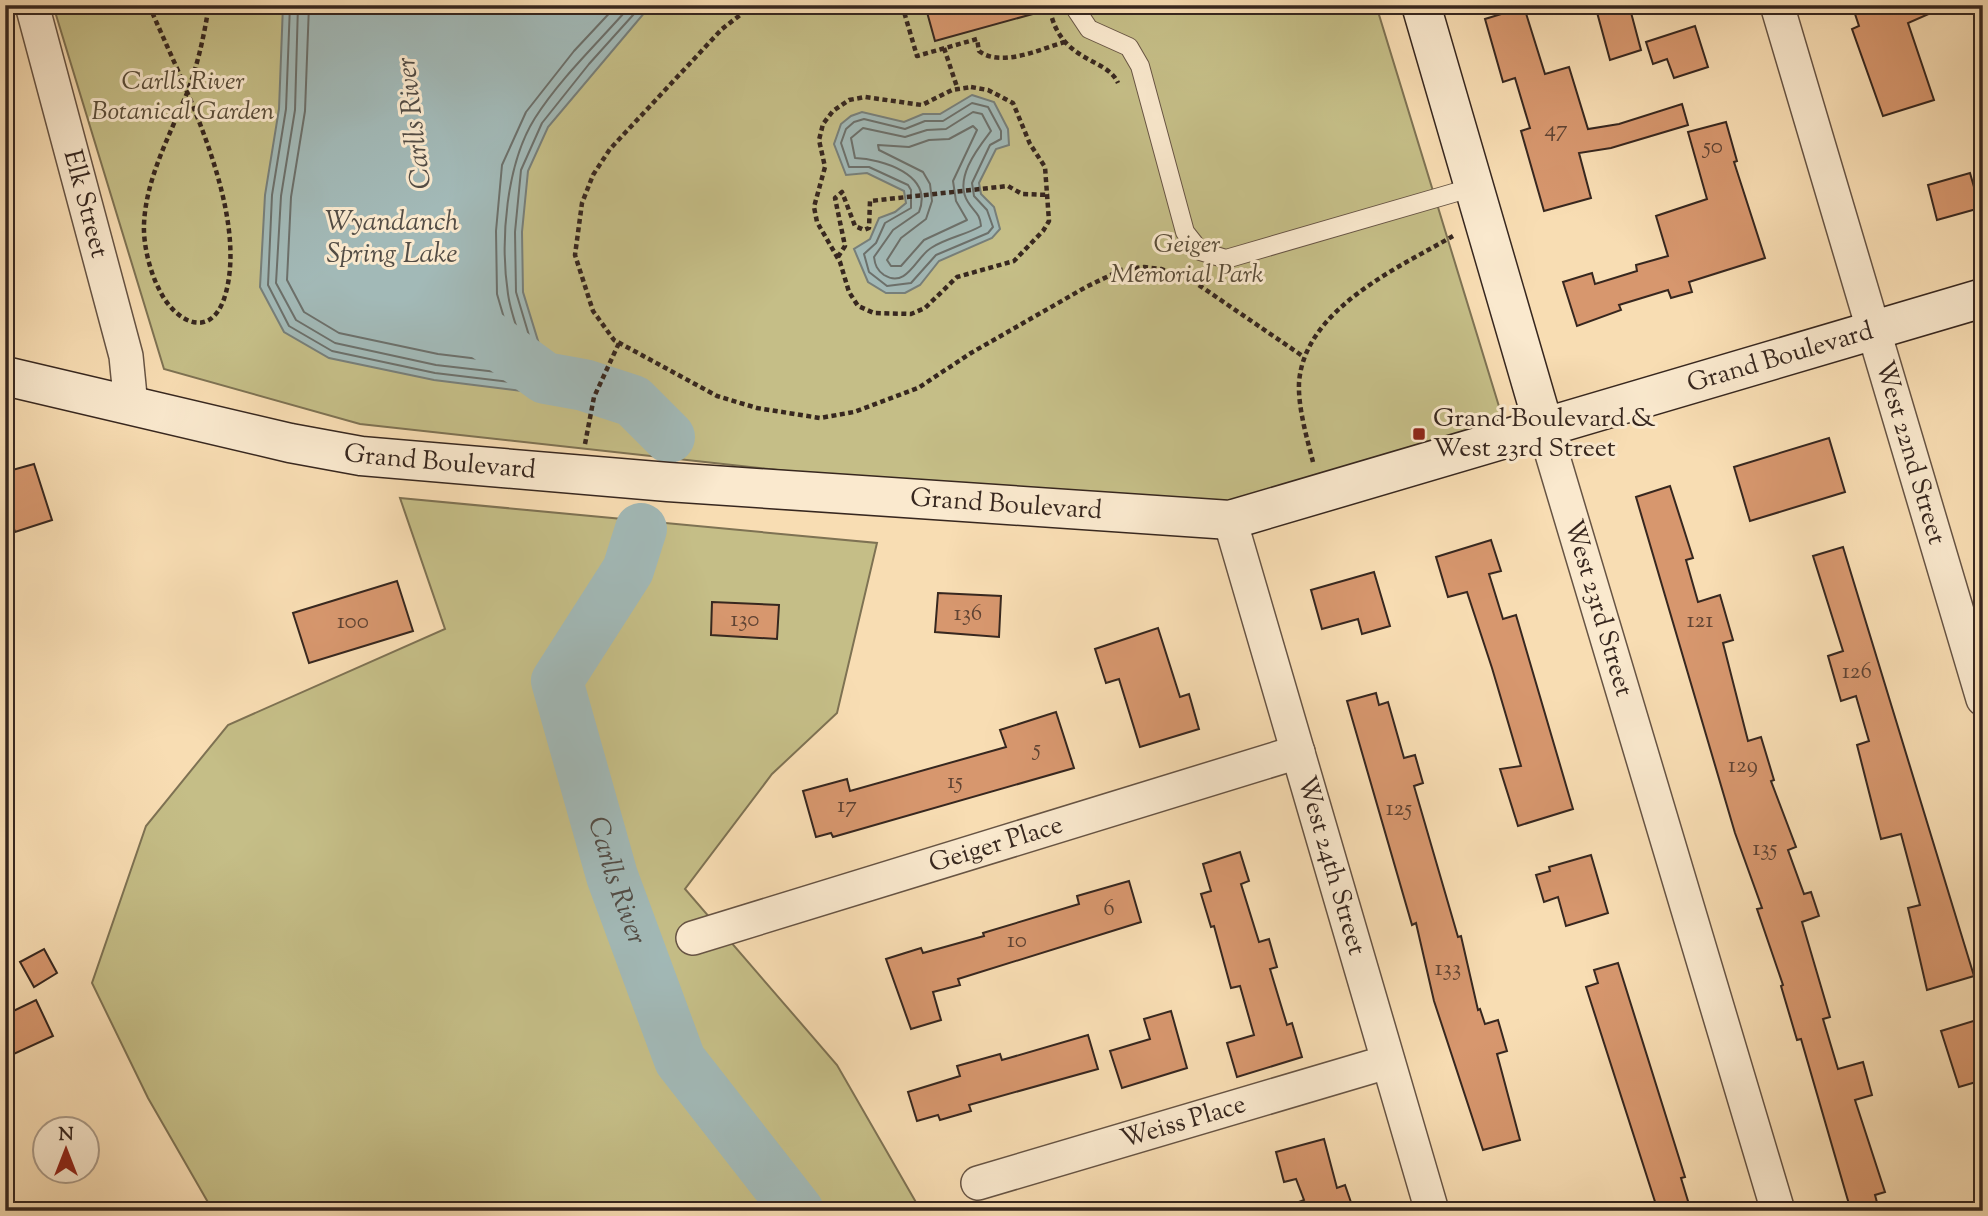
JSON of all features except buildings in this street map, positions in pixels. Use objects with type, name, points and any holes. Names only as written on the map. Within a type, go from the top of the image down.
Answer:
[{"type":"street","name":"Elk Street","points":[[32,5],[126,356],[131,406]]},
{"type":"street","name":"West 23rd Street","points":[[1421,5],[1778,1211]]},
{"type":"street","name":"West 22nd Street","points":[[1777,5],[1983,699]]},
{"type":"street","name":"Grand Boulevard","points":[[5,376],[361,456],[578,475],[1230,520],[1983,298]]},
{"type":"street","name":"West 24th Street","points":[[1230,520],[1432,1211]]},
{"type":"street","name":"Geiger Place","points":[[693,938],[1298,752]]},
{"type":"street","name":"Weiss Place","points":[[978,1184],[1387,1062]]},
{"type":"lane","points":[[1073,5],[1089,29],[1129,47],[1140,66],[1185,232],[1200,251],[1226,259],[1479,203]]},
{"type":"path","points":[[149,5],[187,93],[208,145],[230,244],[230,276],[223,301],[214,316],[205,323],[185,320],[164,299],[153,272],[144,237],[149,194],[187,93],[200,57],[209,5]]},
{"type":"path","points":[[753,5],[722,29],[610,149],[593,175],[582,203],[575,255],[593,312],[620,343],[717,396],[757,408],[820,418],[853,412],[918,388],[971,353],[1121,270],[1161,269],[1190,279],[1304,357]]},
{"type":"path","points":[[902,5],[917,56],[977,39],[979,51],[987,57],[999,59],[1065,42]]},
{"type":"path","points":[[1048,5],[1055,27],[1065,42],[1076,54],[1117,79],[1121,92]]},
{"type":"path","points":[[944,48],[958,90]]},
{"type":"path","points":[[958,90],[988,90],[1013,103],[1030,144],[1045,167],[1049,195],[1049,221],[1043,232],[1014,261],[967,273],[946,287],[925,307],[911,314],[874,313],[858,306],[849,292],[837,258],[817,222],[814,207],[825,167],[819,140],[823,124],[833,111],[849,100],[865,97],[922,105],[958,90]]},
{"type":"path","points":[[837,258],[845,246],[835,198],[842,192],[855,226],[864,230],[869,228],[870,201],[1008,186],[1022,194],[1049,195]]},
{"type":"path","points":[[1321,494],[1306,432],[1299,384],[1304,357],[1336,310],[1479,203]]},
{"type":"path","points":[[1185,271],[1190,279]]},
{"type":"path","points":[[578,475],[594,397],[607,365],[620,343]]},
{"type":"green space","name":"Geiger Memorial Park","points":[[53,5],[1376,5],[1509,439],[1230,520],[360,424],[164,369]]},
{"type":"green space","points":[[400,498],[877,543],[837,713],[772,774],[685,889],[837,1065],[921,1211],[213,1211],[148,1098],[92,983],[146,826],[228,725],[445,629]]},
{"type":"water","name":"Wyandanch Spring Lake","points":[[283,5],[651,5],[548,127],[528,171],[522,232],[523,292],[543,357],[545,378],[530,392],[434,380],[329,358],[284,332],[260,287],[265,195],[279,109]]},
{"type":"water","points":[[972,95],[994,102],[1008,129],[1009,145],[996,149],[979,183],[981,194],[994,207],[1000,229],[992,238],[939,261],[920,285],[905,293],[886,293],[868,282],[854,249],[870,239],[879,218],[895,212],[906,203],[904,191],[867,173],[846,175],[834,144],[841,124],[862,112],[904,122],[923,114],[940,114]]},
{"type":"waterway","name":"Carlls River","points":[[486,335],[545,378],[584,385],[633,401],[669,437]]},
{"type":"waterway","name":"Carlls River","points":[[641,529],[628,570],[557,681],[612,876],[680,1060],[798,1211]]},
{"type":"place","name":"Grand Boulevard & West 23rd Street","points":[[1419,434]]},
{"type":"park label","name":"Carlls River Botanical Garden","points":[[183,97]]}]
